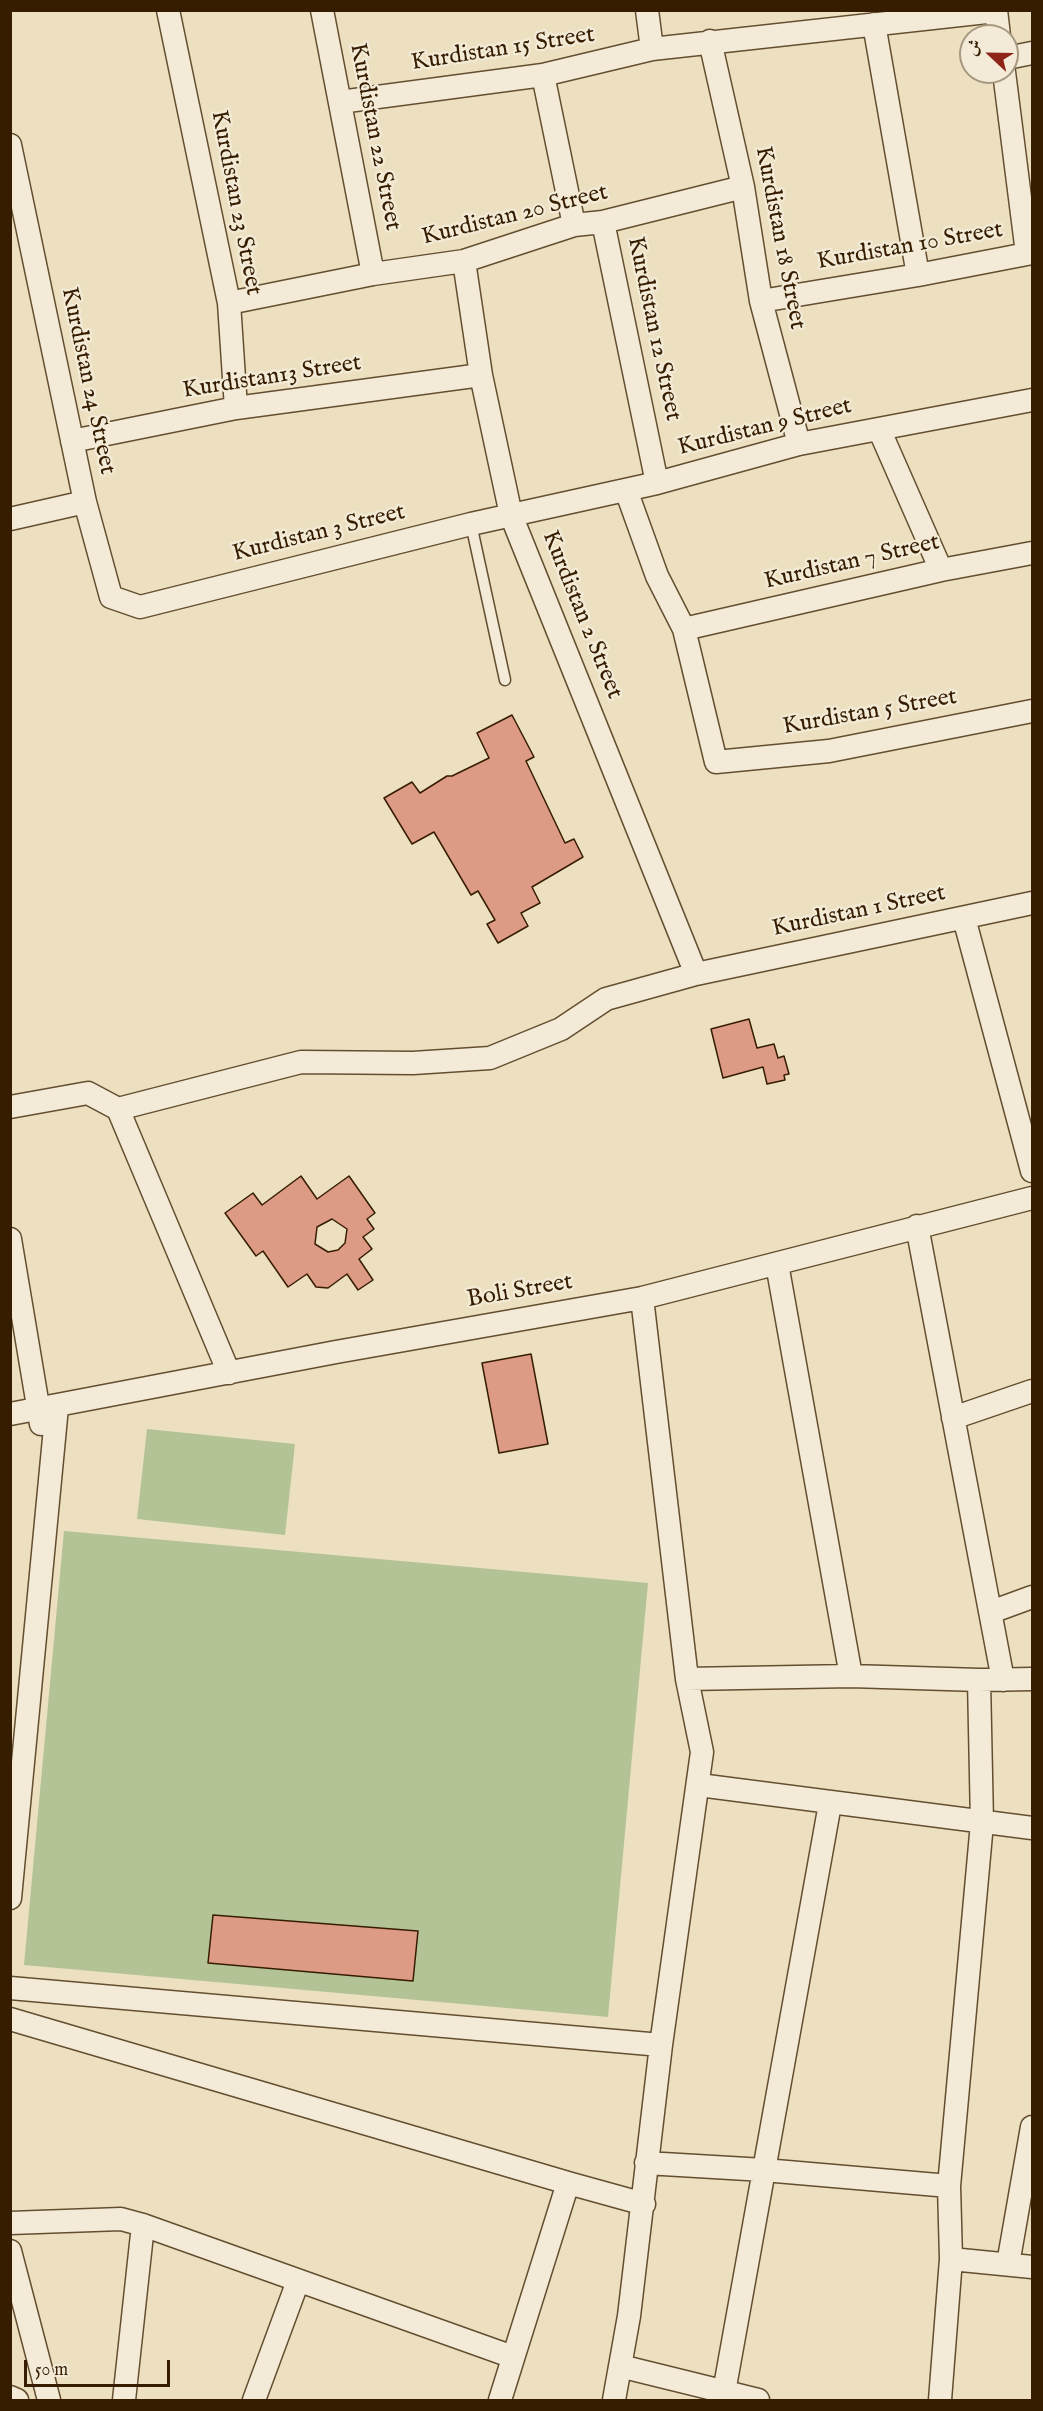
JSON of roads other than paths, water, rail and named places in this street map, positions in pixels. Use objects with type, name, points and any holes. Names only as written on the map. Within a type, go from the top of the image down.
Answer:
[{"type":"street","name":"Kurdistan 23 Street","points":[[168,10],[228,303],[236,408]]},
{"type":"street","name":"Kurdistan 22 Street","points":[[322,10],[373,274]]},
{"type":"street","points":[[647,10],[652,49]]},
{"type":"street","name":"Kurdistan 15 Street","points":[[340,102],[543,75],[652,49],[996,11]]},
{"type":"street","points":[[874,24],[918,275]]},
{"type":"street","name":"Kurdistan 18 Street","points":[[710,41],[743,187],[761,301],[799,444]]},
{"type":"street","points":[[543,75],[574,225]]},
{"type":"street","points":[[1006,84],[1030,253]]},
{"type":"street","name":"Kurdistan 24 Street","points":[[10,145],[16,203],[85,502],[111,597],[140,607]]},
{"type":"street","name":"Kurdistan 20 Street","points":[[228,303],[373,274],[464,261],[574,225],[603,222],[743,187]]},
{"type":"street","name":"Kurdistan 12 Street","points":[[603,222],[657,483]]},
{"type":"street","name":"Kurdistan 10 Street","points":[[761,301],[918,275],[1030,253]]},
{"type":"street","name":"Kurdistan 2 Street","points":[[464,261],[481,375],[511,515],[696,974]]},
{"type":"street","name":"Kurdistan13 Street","points":[[72,441],[236,408],[481,375]]},
{"type":"street","name":"Kurdistan 9 Street","points":[[511,515],[657,483],[799,444],[1032,400]]},
{"type":"street","points":[[879,429],[941,570]]},
{"type":"street","points":[[626,490],[657,576],[684,629]]},
{"type":"street","points":[[10,519],[85,502]]},
{"type":"street","name":"Kurdistan 3 Street","points":[[140,607],[511,515]]},
{"type":"street","name":"Kurdistan 7 Street","points":[[684,629],[941,570],[1032,553]]},
{"type":"street","name":"Kurdistan 5 Street","points":[[684,629],[716,762],[829,751],[1032,711]]},
{"type":"street","name":"Kurdistan 1 Street","points":[[118,1109],[301,1062],[413,1063],[490,1058],[561,1029],[606,999],[696,974],[1032,903]]},
{"type":"street","points":[[964,918],[1032,1171]]},
{"type":"street","points":[[10,1107],[88,1093],[118,1109],[230,1373]]},
{"type":"street","name":"Boli Street","points":[[10,1414],[642,1298],[1032,1198]]},
{"type":"street","points":[[917,1226],[1003,1680]]},
{"type":"street","points":[[10,1239],[48,1408],[50,1485],[10,1898]]},
{"type":"street","points":[[777,1264],[851,1676]]},
{"type":"street","points":[[614,2400],[630,2316],[661,2045],[702,1752],[687,1679],[642,1298]]},
{"type":"street","points":[[953,1418],[1032,1391]]},
{"type":"street","points":[[991,1612],[1032,1597]]},
{"type":"street","points":[[687,1679],[851,1676],[979,1680],[1032,1679]]},
{"type":"street","points":[[940,2400],[951,2259],[949,2186],[982,1823],[979,1680]]},
{"type":"street","points":[[699,1785],[830,1804],[1032,1828]]},
{"type":"street","points":[[724,2392],[830,1804]]},
{"type":"street","points":[[10,1988],[661,2045]]},
{"type":"street","points":[[10,2019],[644,2204]]},
{"type":"street","points":[[1008,2264],[1032,2127]]},
{"type":"street","points":[[646,2163],[764,2170],[949,2186]]},
{"type":"street","points":[[500,2400],[568,2183]]},
{"type":"street","points":[[10,2223],[121,2219],[513,2357]]},
{"type":"street","points":[[124,2400],[143,2225]]},
{"type":"street","points":[[10,2252],[49,2400]]},
{"type":"street","points":[[951,2259],[1032,2267]]},
{"type":"street","points":[[254,2400],[298,2281]]},
{"type":"street","points":[[620,2366],[759,2400]]},
{"type":"street","points":[[10,2397],[17,2400]]},
{"type":"lane","points":[[471,524],[505,680]]}]
